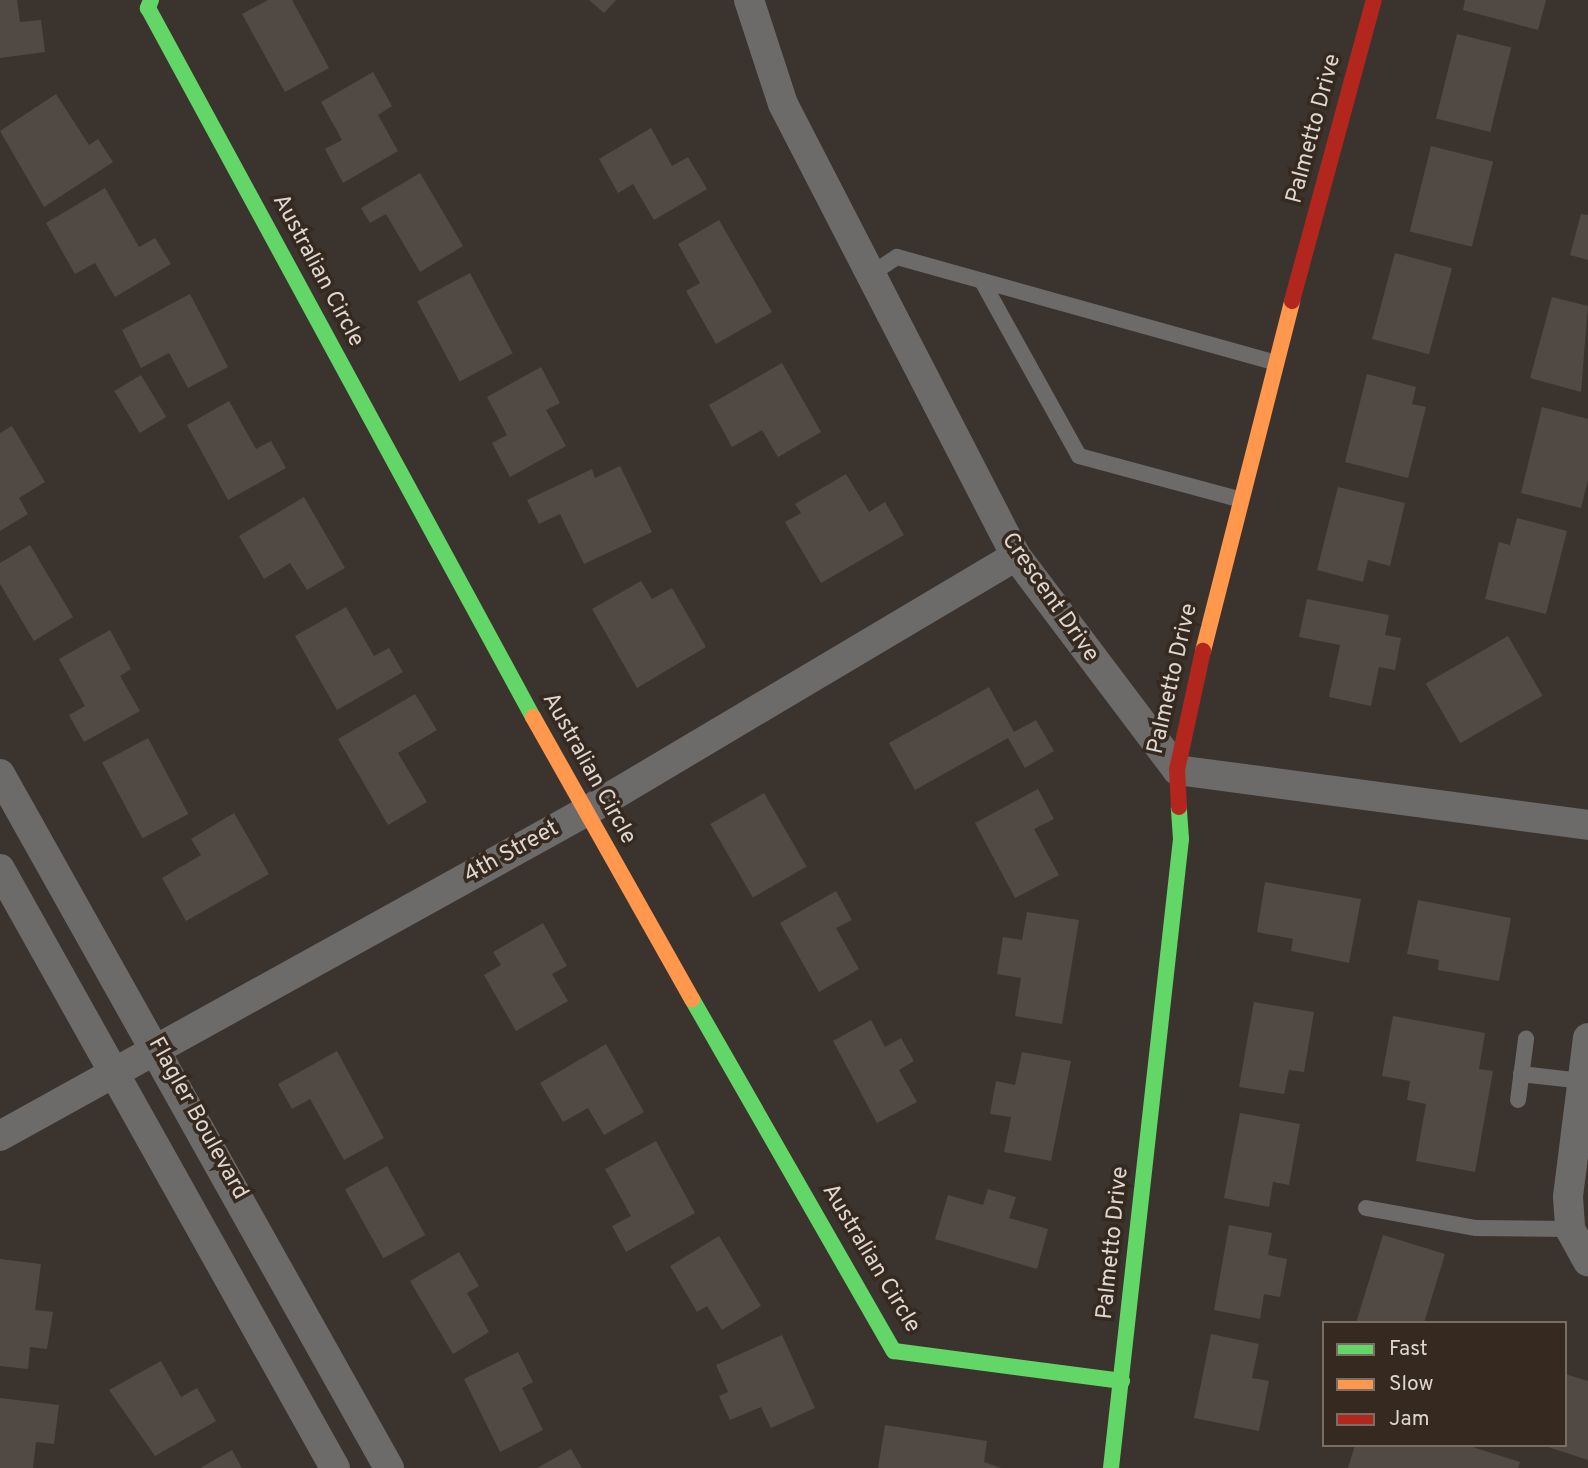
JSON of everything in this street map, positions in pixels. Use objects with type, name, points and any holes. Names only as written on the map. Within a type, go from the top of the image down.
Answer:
[{"type":"street","name":"Australian Circle","points":[[151,0],[148,8],[585,812],[894,1351],[1122,1381]]},
{"type":"street","name":"Crescent Drive","points":[[749,0],[783,104],[867,277],[1016,556],[1177,770]]},
{"type":"street","name":"Palmetto Drive","points":[[1111,1468],[1181,839],[1177,770],[1238,499],[1374,0]]},
{"type":"street","name":"4th Street","points":[[0,1136],[117,1068],[158,1048],[585,812],[1016,556]]},
{"type":"street","points":[[1177,770],[1588,825]]},
{"type":"street","name":"Flagler Boulevard","points":[[0,774],[158,1048],[389,1468]]},
{"type":"street","name":"Flagler Boulevard","points":[[0,869],[117,1068],[335,1468]]},
{"type":"street","points":[[1586,1058],[1570,1229],[1588,1261]]},
{"type":"lane","points":[[867,277],[897,257],[1274,362]]},
{"type":"lane","points":[[982,281],[1079,456],[1238,499]]},
{"type":"lane","points":[[1518,1100],[1526,1039]]},
{"type":"lane","points":[[1521,1074],[1586,1058]]},
{"type":"lane","points":[[1366,1208],[1476,1228],[1570,1229]]},
{"type":"building","points":[[0,0],[17,0],[20,22],[41,20],[45,52],[0,58]]},
{"type":"building","points":[[268,0],[292,0],[329,68],[285,92],[242,14]]},
{"type":"building","points":[[589,0],[616,0],[604,13]]},
{"type":"building","points":[[1465,0],[1546,0],[1538,30],[1463,10]]},
{"type":"building","points":[[1457,34],[1511,48],[1490,132],[1436,118]]},
{"type":"building","points":[[373,72],[392,106],[378,115],[398,151],[343,183],[325,149],[342,140],[321,102]]},
{"type":"building","points":[[56,94],[89,145],[98,139],[113,162],[44,207],[0,131]]},
{"type":"building","points":[[651,128],[672,166],[688,157],[707,189],[654,220],[633,184],[618,193],[599,159]]},
{"type":"building","points":[[1431,146],[1493,161],[1472,247],[1410,231]]},
{"type":"building","points":[[420,173],[463,246],[420,272],[386,214],[370,223],[361,208]]},
{"type":"building","points":[[105,188],[139,247],[155,238],[171,264],[115,297],[95,263],[75,274],[46,223]]},
{"type":"building","points":[[1581,214],[1588,215],[1588,260],[1570,255]]},
{"type":"building","points":[[719,220],[772,312],[716,344],[686,291],[700,283],[678,244]]},
{"type":"building","points":[[1395,253],[1452,268],[1429,354],[1372,339]]},
{"type":"building","points":[[470,273],[513,353],[460,382],[417,301]]},
{"type":"building","points":[[190,294],[228,367],[188,388],[169,353],[141,368],[122,330]]},
{"type":"building","points":[[1552,297],[1588,306],[1581,392],[1530,378]]},
{"type":"building","points":[[782,363],[821,432],[778,457],[762,430],[732,447],[709,405]]},
{"type":"building","points":[[541,367],[560,403],[546,410],[566,446],[510,477],[492,443],[507,435],[487,397]]},
{"type":"building","points":[[1367,374],[1416,387],[1412,404],[1426,407],[1408,478],[1345,462]]},
{"type":"building","points":[[141,375],[166,417],[140,433],[114,391]]},
{"type":"building","points":[[229,401],[256,449],[271,441],[286,468],[228,500],[187,425]]},
{"type":"building","points":[[1542,407],[1588,419],[1588,480],[1581,508],[1521,493]]},
{"type":"building","points":[[12,426],[45,482],[19,498],[28,514],[0,531],[0,433]]},
{"type":"building","points":[[620,466],[652,532],[584,564],[560,514],[539,524],[527,500],[592,469],[595,478]]},
{"type":"building","points":[[846,474],[869,512],[885,502],[904,535],[821,583],[785,522],[801,513],[795,504]]},
{"type":"building","points":[[1338,487],[1405,503],[1390,566],[1368,560],[1363,582],[1317,570]]},
{"type":"building","points":[[304,497],[345,568],[307,590],[290,563],[264,579],[239,536]]},
{"type":"building","points":[[1517,518],[1567,531],[1546,614],[1485,599],[1499,542],[1510,545]]},
{"type":"building","points":[[30,545],[73,617],[34,641],[0,584],[0,563]]},
{"type":"building","points":[[641,581],[652,599],[672,588],[706,647],[637,688],[592,609]]},
{"type":"building","points":[[1307,599],[1389,615],[1385,635],[1401,638],[1395,670],[1379,667],[1371,706],[1329,697],[1340,645],[1299,637]]},
{"type":"building","points":[[346,607],[374,656],[389,648],[403,672],[337,710],[295,636]]},
{"type":"building","points":[[110,630],[131,669],[120,676],[140,711],[84,742],[69,715],[85,706],[59,659]]},
{"type":"building","points":[[1508,636],[1542,696],[1460,743],[1426,684]]},
{"type":"building","points":[[989,687],[1014,732],[1036,720],[1054,751],[1025,768],[1008,738],[915,790],[889,743]]},
{"type":"building","points":[[415,694],[437,730],[398,753],[427,802],[388,825],[338,739]]},
{"type":"building","points":[[148,738],[188,814],[142,838],[102,762]]},
{"type":"building","points":[[1038,789],[1054,819],[1034,829],[1059,875],[1015,898],[975,823]]},
{"type":"building","points":[[764,793],[806,867],[753,898],[710,824]]},
{"type":"building","points":[[234,813],[269,874],[186,921],[162,878],[201,855],[191,839]]},
{"type":"building","points":[[1265,882],[1361,899],[1349,963],[1291,951],[1293,939],[1257,932]]},
{"type":"building","points":[[836,891],[852,920],[836,928],[859,969],[819,992],[780,923]]},
{"type":"building","points":[[1418,900],[1511,918],[1499,981],[1438,970],[1439,960],[1407,954]]},
{"type":"building","points":[[1027,912],[1079,920],[1062,1024],[1015,1016],[1021,978],[997,974],[1003,937],[1022,940]]},
{"type":"building","points":[[543,923],[567,966],[552,974],[568,1001],[516,1031],[484,975],[501,965],[493,952]]},
{"type":"building","points":[[1254,1002],[1314,1012],[1304,1072],[1289,1070],[1284,1094],[1239,1087]]},
{"type":"building","points":[[1393,1016],[1485,1033],[1479,1069],[1493,1071],[1475,1172],[1416,1161],[1426,1104],[1407,1100],[1410,1081],[1382,1076]]},
{"type":"building","points":[[871,1020],[885,1047],[901,1038],[914,1061],[899,1070],[917,1102],[877,1123],[833,1041]]},
{"type":"building","points":[[606,1044],[644,1112],[604,1135],[588,1108],[563,1122],[540,1083]]},
{"type":"building","points":[[337,1051],[384,1138],[344,1160],[310,1099],[292,1109],[278,1084]]},
{"type":"building","points":[[1022,1052],[1071,1061],[1051,1161],[1004,1152],[1011,1117],[990,1114],[996,1081],[1015,1085]]},
{"type":"building","points":[[1240,1113],[1300,1124],[1289,1185],[1273,1182],[1269,1207],[1224,1198]]},
{"type":"building","points":[[656,1141],[695,1213],[626,1252],[612,1226],[631,1216],[605,1169]]},
{"type":"building","points":[[387,1166],[425,1235],[383,1258],[345,1189]]},
{"type":"building","points":[[988,1189],[1016,1197],[1009,1218],[1048,1229],[1037,1269],[935,1239],[948,1195],[983,1205]]},
{"type":"building","points":[[1229,1225],[1272,1233],[1268,1255],[1287,1259],[1280,1297],[1264,1294],[1260,1319],[1214,1310]]},
{"type":"building","points":[[1383,1235],[1445,1254],[1425,1321],[1357,1321]]},
{"type":"building","points":[[719,1236],[761,1306],[722,1330],[707,1306],[697,1312],[670,1266]]},
{"type":"building","points":[[459,1252],[479,1286],[467,1293],[489,1332],[453,1354],[410,1281]]},
{"type":"building","points":[[0,1259],[41,1264],[35,1310],[53,1312],[47,1349],[30,1347],[28,1369],[0,1366]]},
{"type":"building","points":[[1211,1334],[1259,1344],[1252,1378],[1269,1381],[1259,1431],[1194,1418]]},
{"type":"building","points":[[782,1335],[815,1408],[771,1428],[761,1407],[730,1420],[719,1396],[728,1392],[716,1365]]},
{"type":"building","points":[[518,1352],[533,1382],[522,1388],[543,1430],[500,1452],[464,1379]]},
{"type":"building","points":[[161,1361],[181,1397],[197,1388],[216,1421],[155,1456],[109,1390]]},
{"type":"building","points":[[1567,1375],[1588,1381],[1588,1460],[1548,1447],[1567,1447]]},
{"type":"building","points":[[0,1398],[59,1405],[54,1444],[36,1442],[33,1468],[0,1468]]},
{"type":"building","points":[[885,1425],[987,1441],[984,1462],[1001,1468],[878,1468]]},
{"type":"building","points":[[1354,1447],[1472,1447],[1520,1462],[1518,1468],[1348,1468]]},
{"type":"building","points":[[571,1449],[582,1468],[537,1468]]},
{"type":"building","points":[[232,1450],[242,1468],[200,1468]]},
{"type":"traffic: fast","points":[[151,0],[148,8],[533,717]]},
{"type":"traffic: fast","points":[[1111,1468],[1181,839],[1179,807]]},
{"type":"traffic: fast","points":[[692,999],[894,1351],[1122,1381]]},
{"type":"traffic: slow","points":[[1203,651],[1292,301]]},
{"type":"traffic: slow","points":[[533,717],[692,999]]},
{"type":"traffic: jam","points":[[1292,301],[1374,0]]},
{"type":"traffic: jam","points":[[1179,807],[1177,770],[1203,651]]}]
